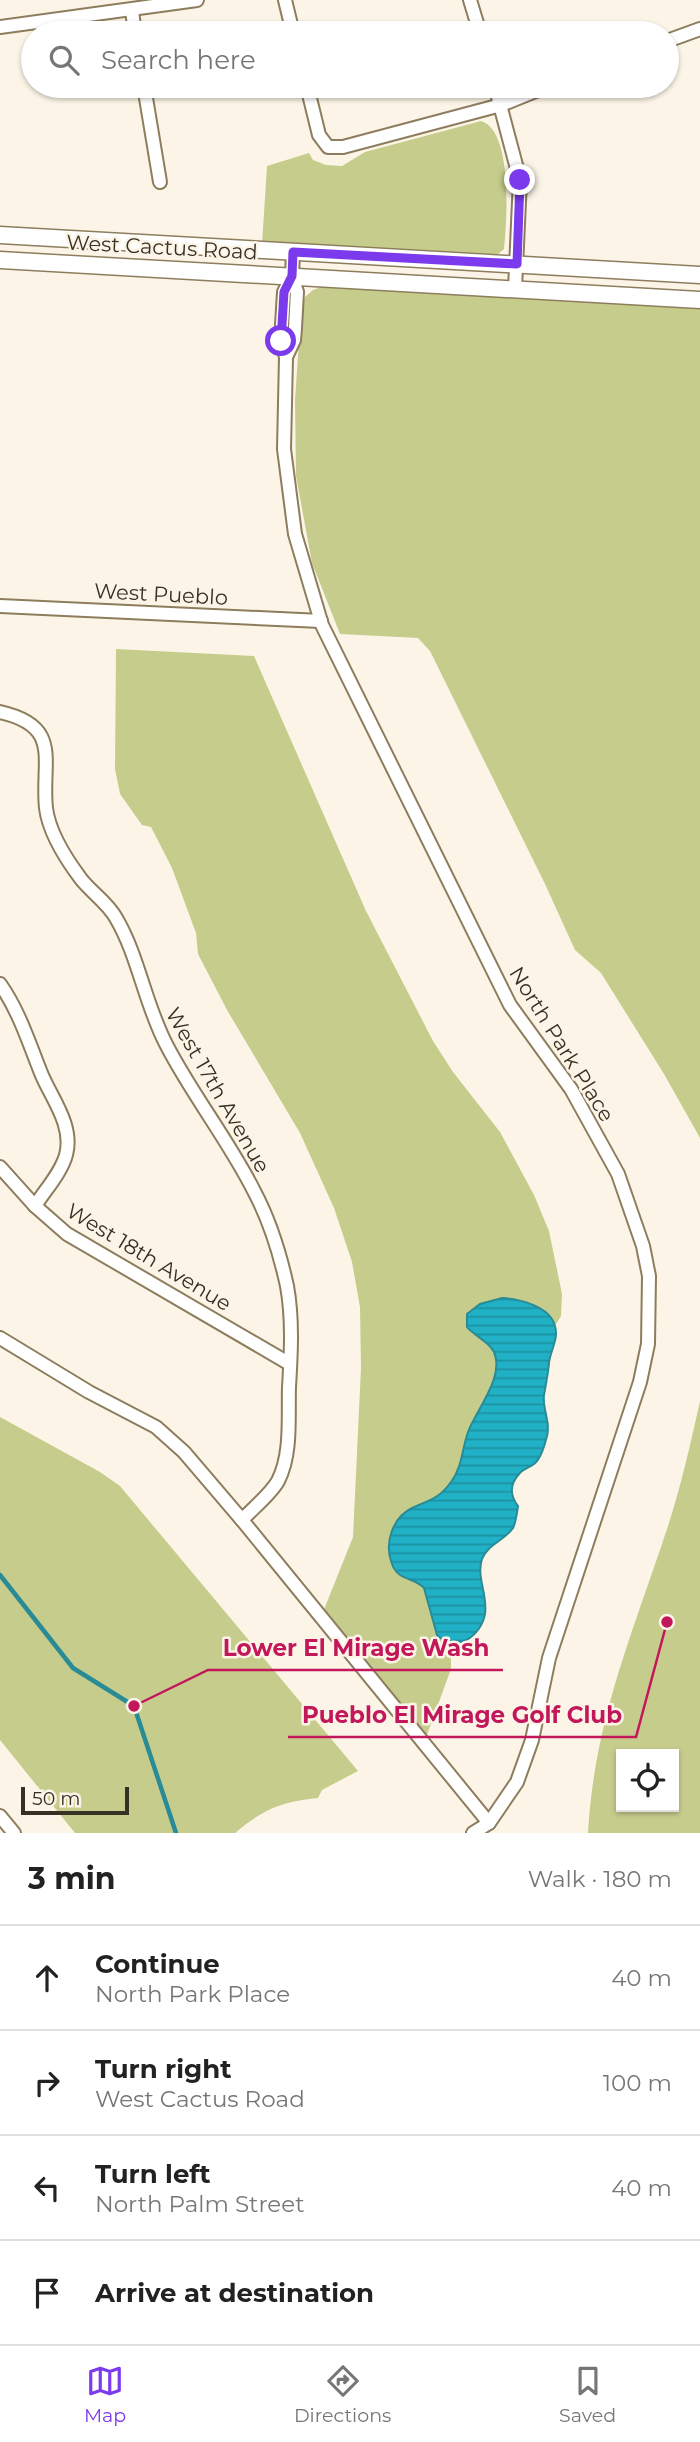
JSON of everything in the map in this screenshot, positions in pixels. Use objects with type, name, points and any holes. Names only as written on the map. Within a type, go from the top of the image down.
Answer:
[{"type":"street","points":[[47,21],[197,0]]},
{"type":"street","points":[[285,0],[290,21]]},
{"type":"street","points":[[470,0],[476,21]]},
{"type":"street","points":[[132,10],[133,21]]},
{"type":"street","points":[[0,27],[21,24]]},
{"type":"street","points":[[679,37],[700,29]]},
{"type":"street","points":[[146,98],[160,182]]},
{"type":"street","points":[[310,98],[319,135],[328,147],[343,147],[518,98]]},
{"type":"street","points":[[499,98],[520,180],[515,289]]},
{"type":"street","name":"West Cactus Road","points":[[0,235],[700,275]]},
{"type":"street","name":"North Park Place","points":[[293,252],[292,276],[284,292],[281,341],[286,357],[284,449],[295,534],[321,621],[510,1005],[571,1089],[618,1174],[643,1245],[649,1276],[648,1344],[640,1381],[549,1658],[532,1740],[517,1782],[489,1823],[473,1833]]},
{"type":"street","name":"West Cactus Road","points":[[0,260],[700,300]]},
{"type":"street","name":"West Pueblo","points":[[0,606],[321,621]]},
{"type":"street","name":"West 17th Avenue","points":[[0,712],[28,722],[43,738],[47,759],[47,810],[55,835],[68,861],[83,882],[116,916],[153,1017],[167,1047],[254,1190],[278,1250],[287,1289],[291,1338],[286,1462],[277,1483],[242,1520]]},
{"type":"street","points":[[0,984],[12,1001],[59,1107],[67,1138],[66,1154],[59,1170],[35,1206]]},
{"type":"street","name":"West 18th Avenue","points":[[0,1167],[35,1206],[67,1234],[290,1364]]},
{"type":"street","points":[[0,1338],[89,1392],[156,1427],[184,1452],[489,1823]]},
{"type":"street","points":[[0,1816],[14,1833]]},
{"type":"green space","points":[[481,121],[491,128],[499,141],[506,178],[504,249],[496,256],[262,244],[267,166],[309,153],[313,160],[326,165],[342,166],[365,152]]},
{"type":"green space","points":[[321,287],[700,309],[700,1138],[601,973],[575,950],[430,651],[418,638],[340,634],[312,563],[296,476],[295,400],[301,311],[305,297]]},
{"type":"green space","points":[[116,649],[254,656],[366,911],[433,1041],[453,1072],[500,1132],[534,1195],[549,1231],[562,1294],[561,1316],[555,1326],[543,1404],[549,1424],[548,1434],[536,1463],[520,1473],[511,1489],[512,1498],[518,1506],[513,1528],[484,1554],[480,1578],[484,1615],[471,1638],[451,1644],[451,1669],[424,1743],[321,1617],[353,1537],[361,1368],[360,1307],[352,1262],[334,1208],[300,1133],[227,1010],[198,954],[196,933],[172,868],[151,827],[142,825],[120,794],[115,769]]},
{"type":"green space","points":[[700,1401],[700,1833],[588,1833],[598,1754],[606,1717],[684,1468]]},
{"type":"green space","points":[[0,1417],[100,1472],[120,1486],[358,1771],[322,1790],[318,1798],[273,1808],[235,1833],[75,1833],[0,1740]]},
{"type":"water","points":[[502,1298],[525,1302],[541,1309],[552,1319],[555,1326],[556,1336],[544,1395],[548,1431],[539,1459],[516,1477],[512,1486],[513,1498],[518,1506],[513,1528],[484,1554],[482,1559],[480,1573],[485,1607],[483,1622],[467,1640],[452,1643],[437,1635],[424,1588],[398,1573],[392,1564],[389,1548],[391,1532],[405,1512],[442,1492],[457,1471],[468,1432],[496,1372],[492,1348],[467,1327],[467,1314],[480,1304]]},
{"type":"waterway","points":[[0,1575],[73,1668],[134,1706],[176,1833]]},
{"type":"place","name":"Pueblo El Mirage Golf Club","points":[[667,1622]]},
{"type":"place","name":"Lower El Mirage Wash","points":[[134,1706]]},
{"type":"route","points":[[281,341],[284,292],[292,276],[293,252],[517,264],[520,180]]}]
